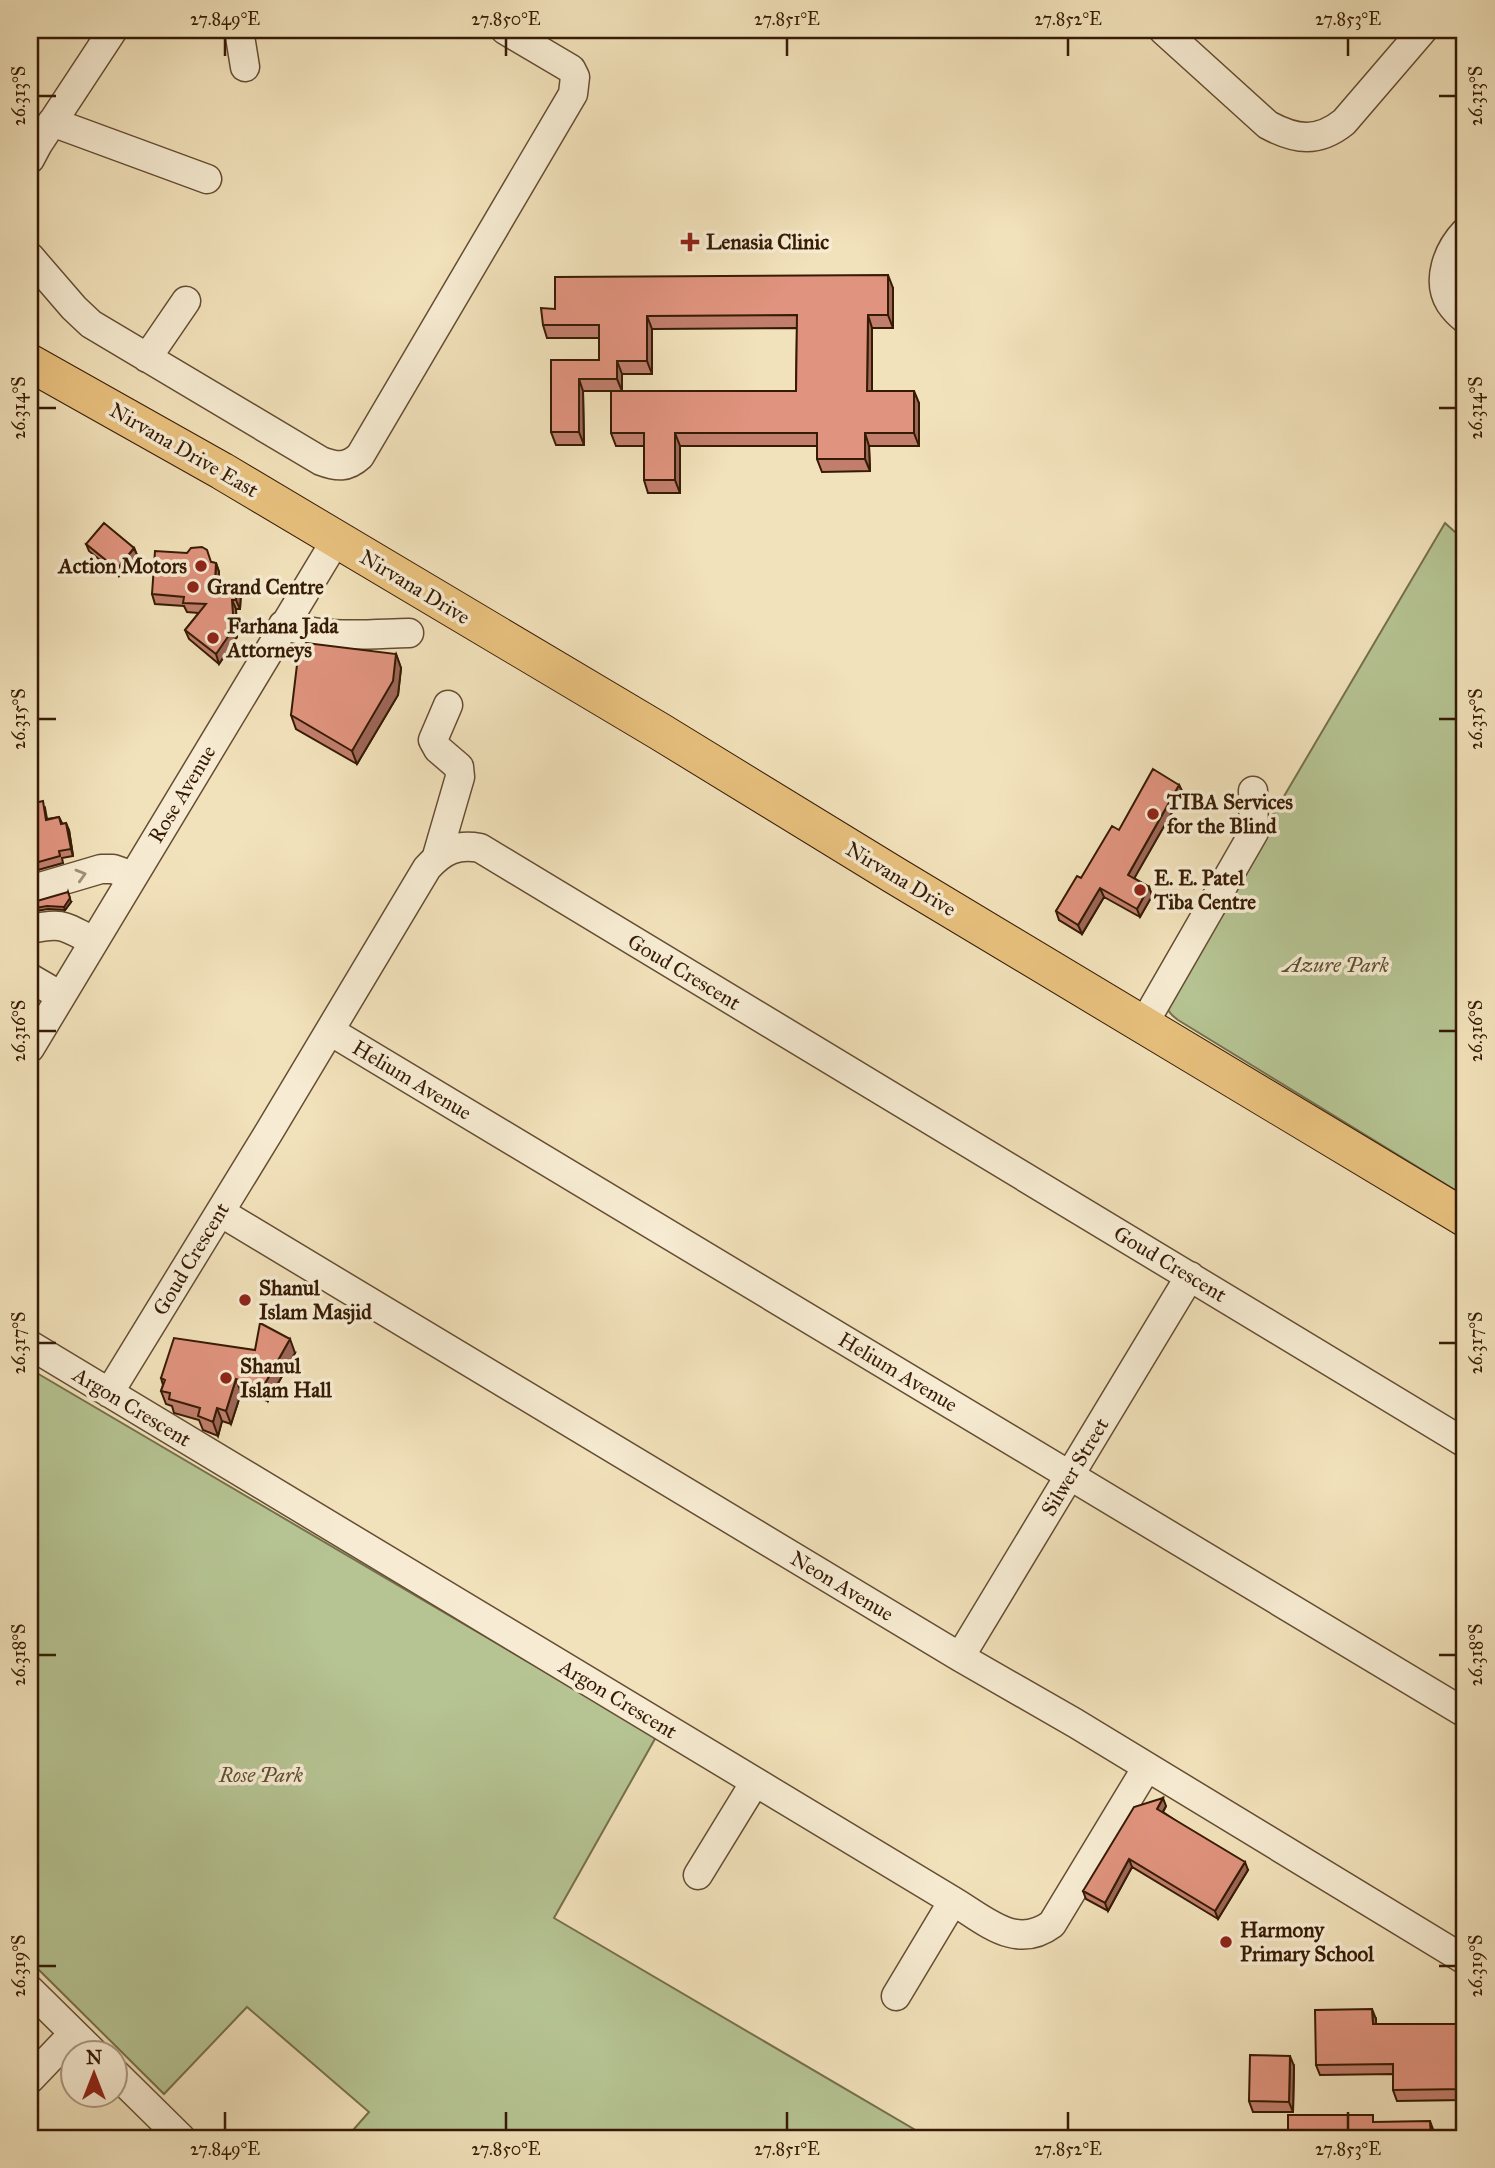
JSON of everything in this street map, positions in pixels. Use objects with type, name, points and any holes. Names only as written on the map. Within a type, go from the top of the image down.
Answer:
[{"type":"main road","name":"Nirvana Drive East","points":[[30,363],[222,471],[336,540]]},
{"type":"main road","name":"Nirvana Drive","points":[[336,540],[659,731],[1465,1218]]},
{"type":"street","points":[[30,159],[113,30]]},
{"type":"street","points":[[239,30],[245,66]]},
{"type":"street","points":[[30,257],[91,324],[321,461],[344,467],[360,456],[573,94],[575,77],[571,69],[505,30]]},
{"type":"street","points":[[1163,30],[1268,125],[1283,134],[1302,138],[1318,137],[1333,131],[1344,122],[1414,33]]},
{"type":"street","points":[[52,122],[207,179]]},
{"type":"street","points":[[1465,232],[1448,257],[1444,275],[1445,291],[1450,304],[1465,319]]},
{"type":"street","points":[[147,358],[186,301]]},
{"type":"street","name":"Rose Avenue","points":[[30,1048],[336,540]]},
{"type":"street","points":[[283,625],[324,635],[410,634]]},
{"type":"street","points":[[437,856],[460,777],[459,768],[438,749],[433,740],[448,705]]},
{"type":"street","points":[[1143,1025],[1254,832],[1253,791]]},
{"type":"street","name":"Goud Crescent","points":[[109,1393],[427,868],[437,856],[464,845],[480,848],[1465,1443]]},
{"type":"street","points":[[30,890],[101,869],[113,869],[133,876]]},
{"type":"street","points":[[30,929],[53,924],[64,926],[93,941]]},
{"type":"street","points":[[30,978],[61,996]]},
{"type":"street","name":"Helium Avenue","points":[[330,1031],[1465,1713]]},
{"type":"street","name":"Neon Avenue","points":[[220,1212],[1465,1960]]},
{"type":"street","name":"Silwer Street","points":[[960,1657],[1190,1276]]},
{"type":"street","name":"Argon Crescent","points":[[30,1345],[1012,1934],[1024,1936],[1044,1930],[1052,1924],[1147,1767]]},
{"type":"street","points":[[698,1875],[755,1782]]},
{"type":"street","points":[[896,1996],[953,1901]]},
{"type":"street","points":[[30,1990],[78,2038]]},
{"type":"street","points":[[30,2079],[60,2059]]},
{"type":"street","points":[[130,2088],[181,2138]]},
{"type":"green space","name":"Azure Park","points":[[1445,523],[1465,541],[1465,1196],[1178,1020],[1169,1011],[1166,1002],[1168,993]]},
{"type":"green space","name":"Rose Park","points":[[30,1369],[656,1737],[554,1918],[929,2138],[346,2138],[369,2112],[247,2007],[164,2094],[130,2060],[130,2038],[108,2038],[30,1961]]},
{"type":"building","points":[[888,275],[888,315],[868,315],[867,391],[914,391],[914,433],[865,433],[865,459],[817,459],[817,433],[675,433],[675,480],[644,480],[644,433],[611,433],[611,391],[796,391],[797,315],[647,316],[647,361],[617,361],[617,379],[579,379],[579,432],[551,432],[551,360],[599,360],[599,325],[543,325],[541,308],[555,309],[555,277]]},
{"type":"building","points":[[104,523],[134,548],[117,569],[86,544]]},
{"type":"building","points":[[202,547],[207,550],[211,562],[216,563],[215,582],[237,583],[236,600],[232,600],[234,628],[216,654],[185,630],[206,604],[183,603],[184,597],[152,594],[155,551],[187,553],[191,548]]},
{"type":"building","points":[[306,643],[396,654],[393,681],[352,751],[291,715],[299,648]]},
{"type":"building","points":[[1153,769],[1179,785],[1128,875],[1149,887],[1137,909],[1100,888],[1078,925],[1056,911],[1077,876],[1081,878],[1112,826],[1119,830]]},
{"type":"building","points":[[43,801],[46,820],[59,817],[61,824],[66,823],[71,849],[59,851],[60,856],[35,863],[34,855],[30,856],[30,804]]},
{"type":"building","points":[[68,892],[70,898],[64,907],[30,909],[30,903]]},
{"type":"building","name":"Shanul Islam Hall","points":[[260,1323],[290,1339],[263,1387],[236,1379],[226,1411],[217,1408],[213,1422],[198,1416],[200,1408],[169,1399],[170,1393],[161,1391],[165,1380],[161,1378],[174,1338],[255,1350]]},
{"type":"building","points":[[1163,1798],[1157,1809],[1245,1862],[1215,1911],[1129,1859],[1105,1903],[1083,1891],[1134,1807]]},
{"type":"building","points":[[1372,2009],[1373,2024],[1465,2024],[1465,2089],[1393,2090],[1393,2064],[1316,2065],[1315,2010]]},
{"type":"building","points":[[1250,2055],[1290,2056],[1289,2102],[1249,2101]]},
{"type":"building","points":[[1288,2115],[1373,2115],[1373,2122],[1430,2121],[1431,2138],[1288,2138]]},
{"type":"place","name":"Lenasia Clinic","points":[[690,242]]},
{"type":"place","name":"Action Motors","points":[[201,566]]},
{"type":"place","name":"Grand Centre","points":[[193,587]]},
{"type":"place","name":"Farhana Jada Attorneys","points":[[213,638]]},
{"type":"place","name":"TIBA Services for the Blind","points":[[1153,814]]},
{"type":"place","name":"E. E. Patel Tiba Centre","points":[[1140,890]]},
{"type":"place","name":"Shanul Islam Masjid","points":[[245,1300]]},
{"type":"place","name":"Shanul Islam Hall","points":[[226,1378]]},
{"type":"place","name":"Harmony Primary School","points":[[1226,1942]]}]
